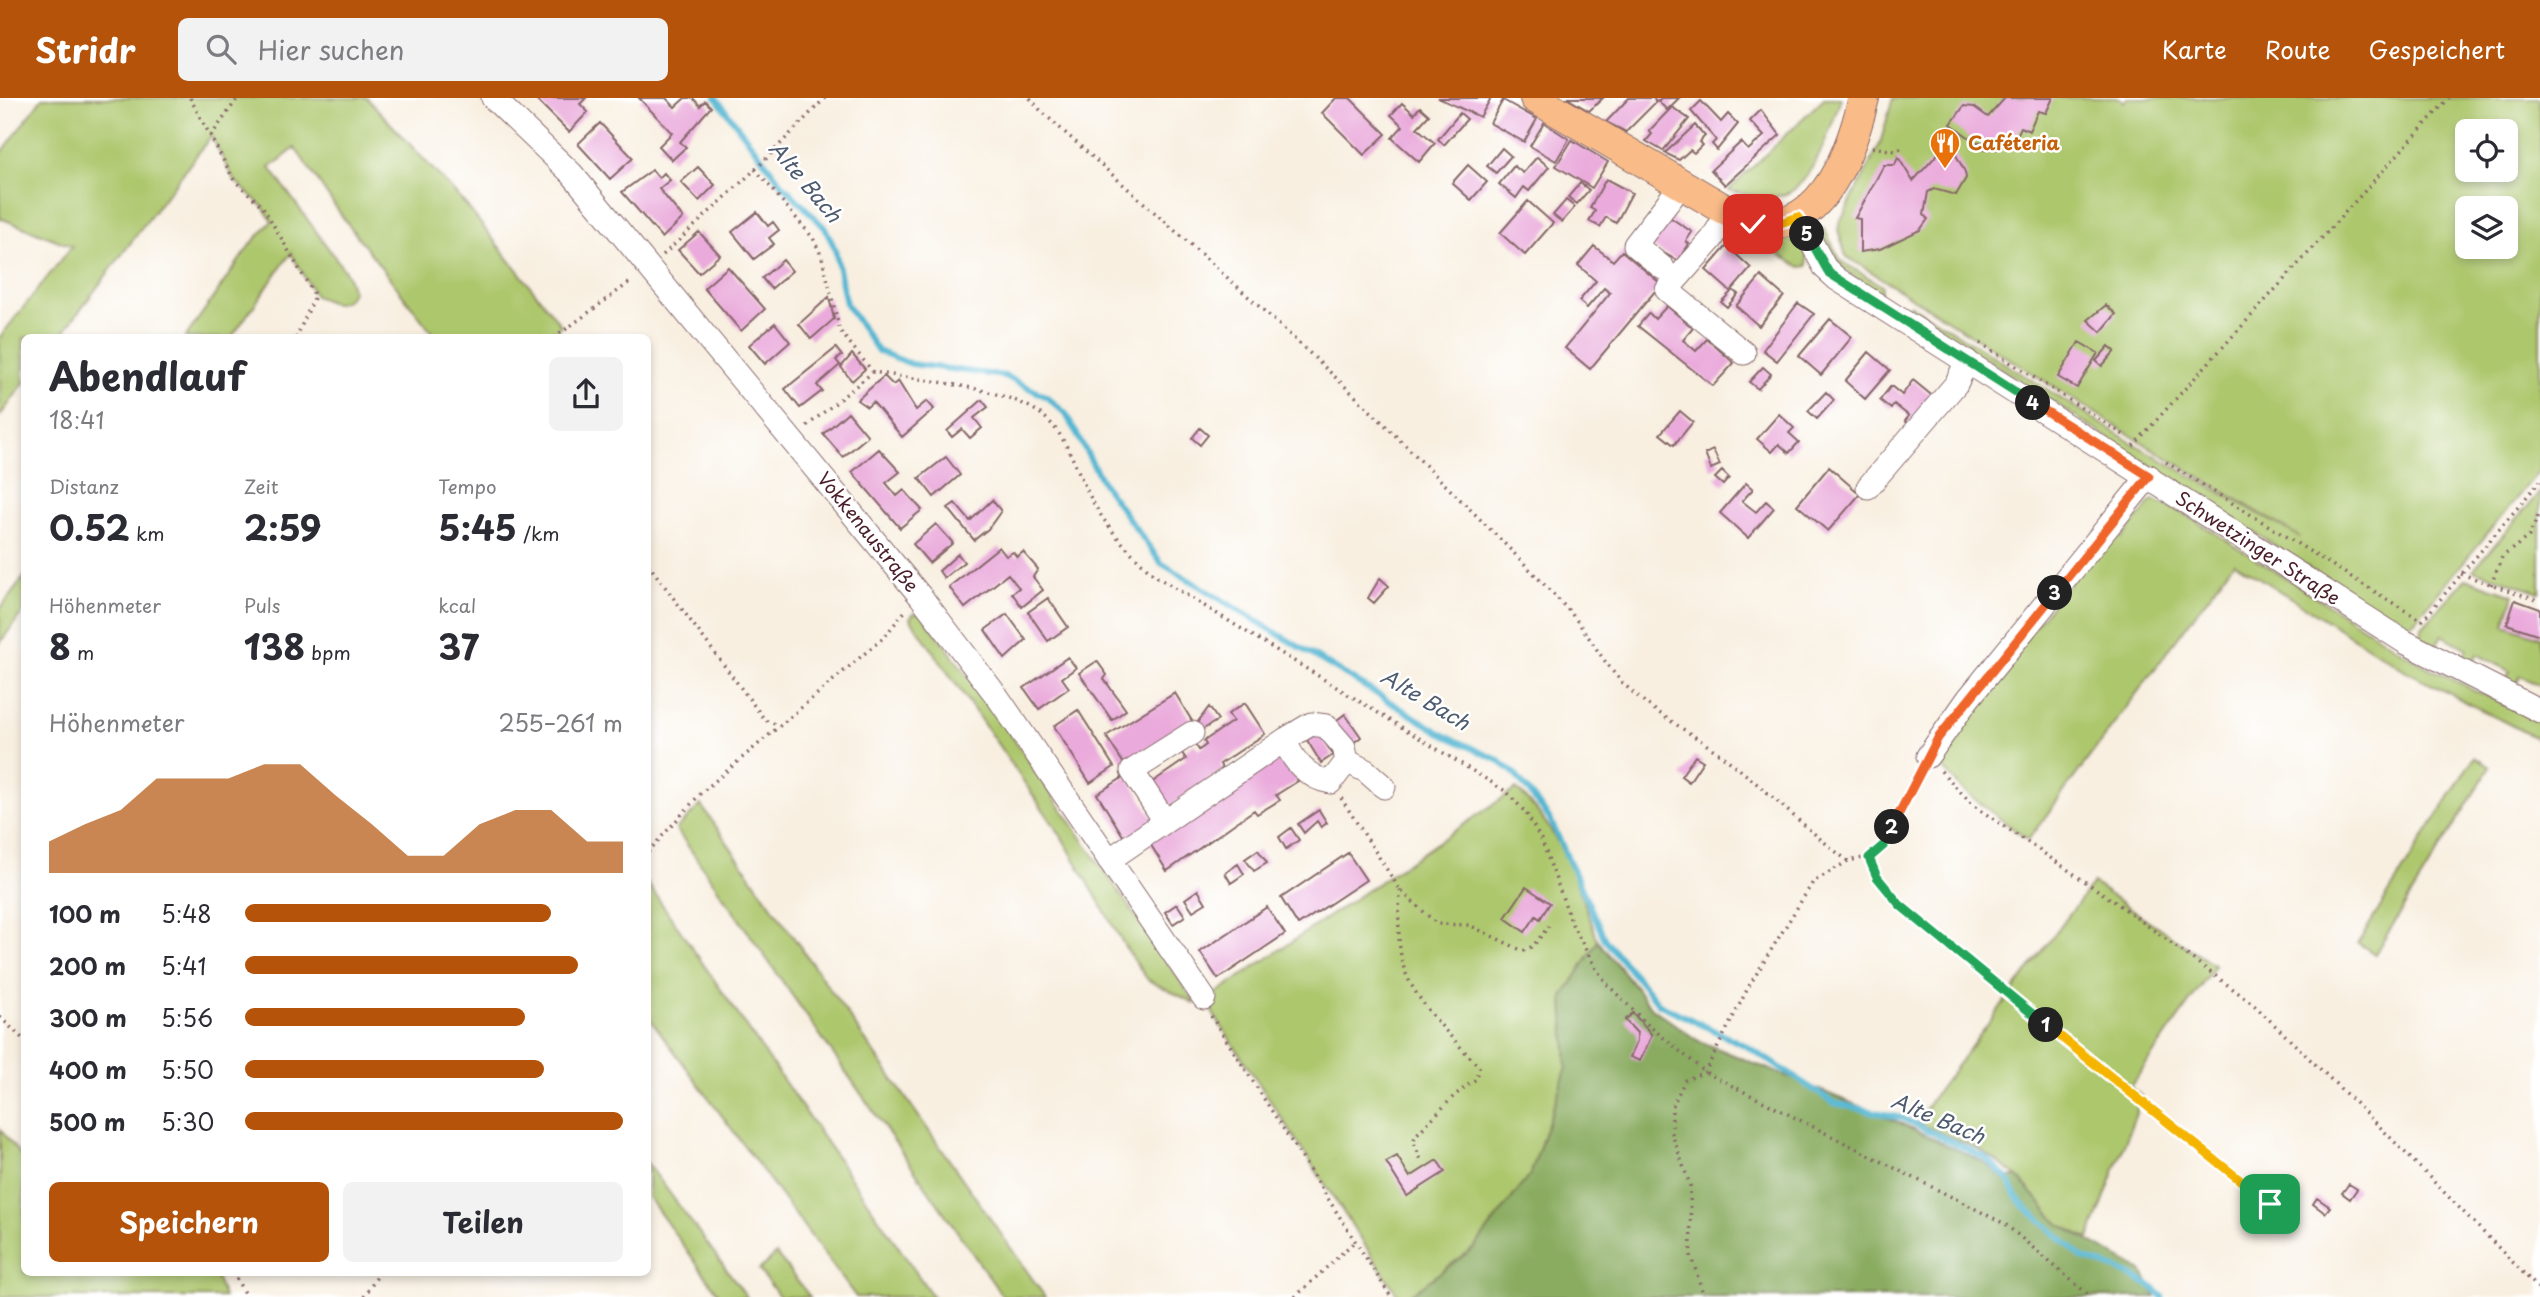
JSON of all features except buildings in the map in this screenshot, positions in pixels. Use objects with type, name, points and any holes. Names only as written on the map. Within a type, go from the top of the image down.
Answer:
[{"type":"main road","points":[[1535,98],[1728,212],[1753,224],[1766,225],[1786,223],[1821,198],[1840,168],[1855,131],[1864,98]]},
{"type":"street","name":"Vokkenaustraße","points":[[493,98],[572,174],[921,597],[999,699],[1204,998]]},
{"type":"street","points":[[1663,268],[1635,245],[1682,184]]},
{"type":"street","points":[[1728,212],[1712,239],[1667,290],[1744,353]]},
{"type":"street","name":"Schwetzinger Straße","points":[[1798,217],[1829,273],[1967,361],[2154,467],[2405,642],[2540,711]]},
{"type":"street","points":[[1868,487],[1956,384],[1967,361]]},
{"type":"street","points":[[1928,756],[1968,699],[2154,467]]},
{"type":"street","points":[[1108,860],[1286,739],[1311,724],[1326,726],[1344,747],[1347,761],[1331,782],[1308,774],[1288,748],[1286,739]]},
{"type":"street","points":[[1165,821],[1132,771],[1192,733]]},
{"type":"street","points":[[1347,761],[1366,771],[1384,787]]},
{"type":"path","points":[[190,98],[234,180],[263,207],[315,296],[298,334]]},
{"type":"path","points":[[211,136],[238,98]]},
{"type":"path","points":[[559,334],[650,267],[755,169],[825,98]]},
{"type":"path","points":[[1030,98],[1328,369],[1394,434],[1543,582],[1575,618],[1605,663],[1627,688],[1730,761],[1848,862]]},
{"type":"path","points":[[2129,451],[2449,98]]},
{"type":"path","points":[[1882,149],[1895,152],[1905,147]]},
{"type":"path","points":[[755,169],[813,238],[822,257],[840,331],[873,372],[1000,395],[1032,407],[1056,429],[1093,504],[1124,547],[1154,575],[1507,792],[1526,813],[1542,841],[1572,924],[1595,968],[1626,1005],[1705,1072],[2005,1224],[2091,1297]]},
{"type":"path","points":[[1968,336],[2129,451],[2147,450]]},
{"type":"path","points":[[792,439],[873,372]]},
{"type":"path","points":[[2154,467],[2422,621]]},
{"type":"path","points":[[2405,642],[2540,481]]},
{"type":"path","points":[[2491,585],[2502,556],[2529,536],[2540,512]]},
{"type":"path","points":[[651,568],[765,720],[779,726]]},
{"type":"path","points":[[2461,575],[2540,601]]},
{"type":"path","points":[[651,849],[701,793],[884,637],[900,614],[921,597]]},
{"type":"path","points":[[1704,1297],[1691,1255],[1690,1185],[1672,1134],[1672,1107],[1685,1080],[1705,1072],[1728,1023],[1813,883],[1848,862],[1869,858],[1884,845],[1928,756],[1973,805],[2118,904],[2252,1003],[2379,1126],[2540,1290]]},
{"type":"path","points":[[1331,782],[1400,890],[1437,924],[1469,925],[1523,951],[1534,946],[1549,926]]},
{"type":"path","points":[[1869,858],[1877,877],[1900,905],[2270,1204]]},
{"type":"path","points":[[1400,890],[1402,960],[1407,975],[1432,1013],[1479,1067],[1476,1079],[1454,1096],[1417,1134],[1413,1141],[1421,1160]]},
{"type":"path","points":[[1204,998],[1208,1011],[1391,1297]]},
{"type":"path","points":[[0,1017],[21,1037]]},
{"type":"path","points":[[1295,1297],[1355,1241]]},
{"type":"path","points":[[235,1276],[246,1297]]},
{"type":"path","points":[[364,1297],[377,1276]]},
{"type":"green space","points":[[42,98],[367,98],[466,205],[561,325],[553,334],[433,334],[344,219],[295,148],[270,168],[347,274],[353,292],[347,300],[335,304],[315,296],[291,253],[234,334],[188,334],[250,245],[272,221],[263,207],[234,180],[211,136],[62,334],[21,334],[21,387],[0,416],[0,337],[72,246],[0,218],[0,155]]},
{"type":"green space","points":[[1824,98],[1841,98],[1814,164],[1797,186],[1788,193],[1774,197],[1729,190]]},
{"type":"green space","points":[[1893,98],[2120,98],[2124,102],[2127,98],[2540,98],[2540,470],[2414,622],[2400,627],[1985,358],[1905,311],[1910,304],[2129,441],[2300,537],[2138,440],[1846,256],[1838,230],[1880,144]]},
{"type":"green space","points":[[1820,228],[1824,229],[1841,261],[1882,286],[1880,294],[1835,260],[1828,251]]},
{"type":"green space","points":[[1744,234],[1795,242],[1802,247],[1806,255],[1807,266],[1800,267]]},
{"type":"green space","points":[[2540,492],[2540,592],[2473,570]]},
{"type":"green space","points":[[2153,500],[2185,514],[2425,666],[2540,722],[2540,740],[2411,674],[2234,562],[2028,840],[1964,791],[1932,756],[2109,533],[2122,538]]},
{"type":"green space","points":[[2466,579],[2514,595],[2504,625],[2540,637],[2540,685],[2520,676],[2515,688],[2504,683],[2510,671],[2477,654],[2471,666],[2461,661],[2467,649],[2442,635],[2435,647],[2421,637],[2422,627]]},
{"type":"green space","points":[[21,581],[21,614],[0,643],[0,609]]},
{"type":"green space","points":[[914,613],[922,614],[1006,728],[1196,1004],[1148,980],[1127,950],[1060,834],[910,618]]},
{"type":"green space","points":[[2474,757],[2490,767],[2375,954],[2358,943]]},
{"type":"green space","points":[[1516,789],[1532,804],[1556,840],[1575,879],[1598,941],[1563,997],[1567,1067],[1531,1173],[1474,1248],[1407,1297],[1399,1297],[1212,1012],[1215,994]]},
{"type":"green space","points":[[701,805],[1045,1297],[1003,1297],[676,829]]},
{"type":"green space","points":[[2093,883],[2215,966],[2130,1087],[2142,1097],[2089,1239],[2059,1224],[2018,1177],[1979,1149],[1920,1124],[1918,1118]]},
{"type":"green space","points":[[651,888],[933,1297],[856,1297],[651,1020]]},
{"type":"green space","points":[[1598,941],[1652,1008],[1697,1040],[1898,1122],[1982,1161],[2003,1177],[2018,1177],[2059,1224],[2142,1271],[2156,1297],[1407,1297],[1474,1248],[1531,1173],[1567,1067],[1563,997]]},
{"type":"green space","points":[[0,1129],[21,1156],[21,1276],[216,1276],[224,1297],[0,1297]]},
{"type":"green space","points":[[651,1168],[747,1297],[721,1297],[651,1201]]},
{"type":"green space","points":[[776,1254],[810,1297],[780,1297],[759,1270]]},
{"type":"waterway","name":"Alte Bach","points":[[716,98],[782,184],[825,228],[835,249],[846,304],[878,351],[911,364],[1005,376],[1047,397],[1066,414],[1104,485],[1161,563],[1446,736],[1498,760],[1514,773],[1550,819],[1605,940],[1659,1004],[1748,1047],[1834,1103],[1902,1118],[1984,1157],[2006,1177],[2021,1203],[2083,1258],[2119,1270],[2151,1286],[2163,1297]]},
{"type":"place","name":"Caféteria","points":[[1945,170]]},
{"type":"route","points":[[1753,224],[1775,225],[1798,217],[1825,268],[1837,279],[2149,476],[1938,738],[1884,845],[1869,858],[1877,877],[1900,905],[2012,999],[2270,1204]]}]
